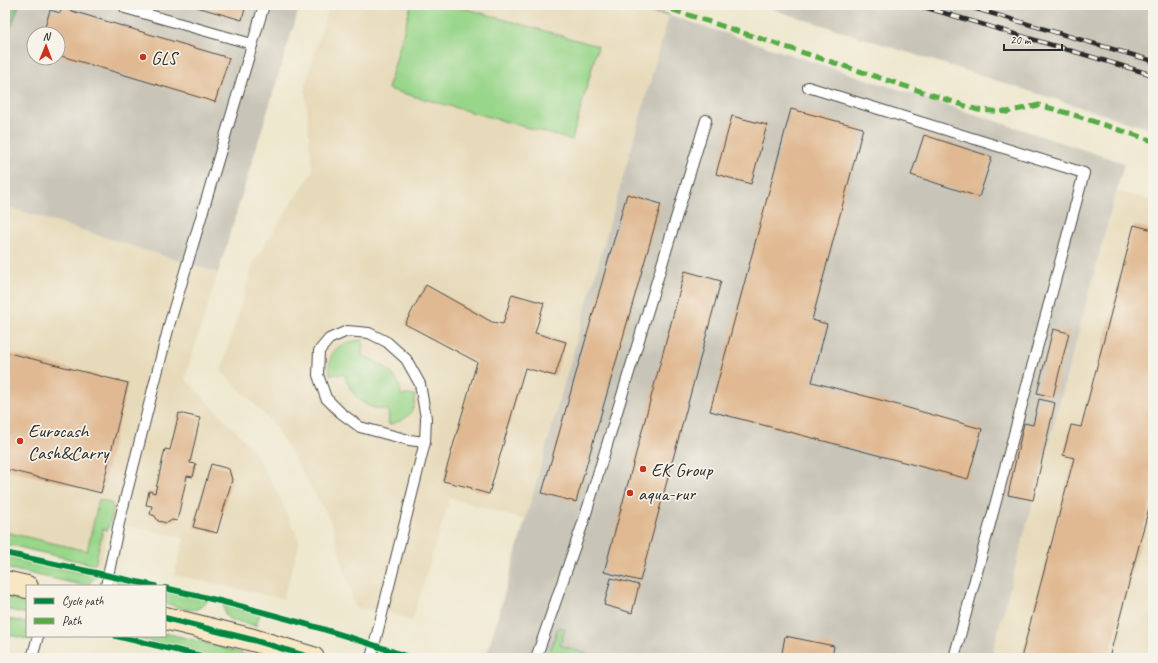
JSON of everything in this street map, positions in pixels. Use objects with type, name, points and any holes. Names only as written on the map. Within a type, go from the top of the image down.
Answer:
[{"type":"street","points":[[5,582],[26,587]]},
{"type":"street","points":[[166,618],[231,634],[313,658]]},
{"type":"lane","points":[[124,5],[125,8],[252,44]]},
{"type":"lane","points":[[106,585],[119,523],[170,322],[264,5]]},
{"type":"lane","points":[[808,87],[1084,173],[954,658]]},
{"type":"lane","points":[[536,658],[584,520],[706,120]]},
{"type":"lane","points":[[371,658],[425,442],[426,418],[420,384],[406,359],[387,342],[369,333],[347,331],[329,339],[319,351],[318,375],[326,398],[341,413],[360,427],[409,440],[425,442]]},
{"type":"lane","points":[[32,658],[38,637]]},
{"type":"shaded area","points":[[19,5],[300,5],[218,273],[5,206],[5,44]]},
{"type":"shaded area","points":[[329,5],[616,5],[637,11],[669,15],[525,520],[450,498],[412,621],[383,611],[355,608],[330,519],[273,423],[221,371],[254,261],[312,172],[305,86]]},
{"type":"shaded area","points":[[759,5],[1153,5],[1153,130],[1130,123]]},
{"type":"shaded area","points":[[669,15],[1124,163],[991,658],[486,658]]},
{"type":"shaded area","points":[[1117,191],[1153,201],[1153,658],[991,658]]},
{"type":"shaded area","points":[[5,206],[218,273],[185,378],[251,447],[275,488],[300,542],[283,599],[174,575],[184,538],[110,522],[101,566],[5,544]]},
{"type":"green space","points":[[5,5],[19,5],[5,44]]},
{"type":"green space","points":[[411,5],[453,5],[598,46],[572,140],[388,89]]},
{"type":"green space","points":[[616,5],[639,5],[669,15],[637,11]]},
{"type":"green space","points":[[363,340],[362,356],[382,365],[393,375],[400,388],[401,395],[415,395],[415,402],[411,412],[400,421],[389,425],[388,410],[372,407],[360,400],[351,389],[344,374],[330,375],[330,359],[336,349],[341,345]]},
{"type":"green space","points":[[99,499],[112,504],[113,510],[108,530],[103,529],[95,565],[5,544],[5,532],[87,551]]},
{"type":"green space","points":[[5,556],[97,576],[89,584],[82,585],[5,568]]},
{"type":"green space","points":[[117,580],[139,585],[118,585]]},
{"type":"green space","points":[[166,591],[208,600],[199,608],[182,608],[166,603]]},
{"type":"green space","points":[[5,596],[26,601],[26,614],[5,609]]},
{"type":"green space","points":[[223,605],[260,614],[256,626],[229,619],[226,616]]},
{"type":"green space","points":[[5,618],[26,623],[26,637],[32,637],[32,640],[5,634]]},
{"type":"green space","points":[[558,627],[565,629],[560,645],[598,658],[548,658]]},
{"type":"green space","points":[[166,633],[207,643],[258,658],[220,658],[131,637],[166,637]]},
{"type":"building","points":[[190,5],[246,5],[242,20]]},
{"type":"building","name":"GLS","points":[[62,8],[229,58],[215,102],[66,57],[66,26],[45,26],[50,10],[60,13]]},
{"type":"building","points":[[791,109],[863,128],[812,320],[827,324],[812,382],[982,429],[968,479],[710,411]]},
{"type":"building","points":[[732,116],[767,125],[751,184],[716,174]]},
{"type":"building","points":[[924,135],[992,157],[979,197],[911,175]]},
{"type":"building","points":[[627,194],[661,204],[576,502],[542,493]]},
{"type":"building","points":[[1134,225],[1153,230],[1153,493],[1109,658],[1021,658],[1074,458],[1063,455],[1071,425],[1081,427]]},
{"type":"building","points":[[685,271],[721,281],[640,581],[604,572]]},
{"type":"building","points":[[426,285],[492,322],[503,324],[512,294],[544,303],[535,333],[566,342],[555,376],[525,368],[489,494],[443,481],[477,362],[405,324]]},
{"type":"building","points":[[1053,329],[1069,333],[1053,397],[1037,393]]},
{"type":"building","points":[[5,352],[128,383],[101,493],[5,469]]},
{"type":"building","points":[[1039,399],[1055,403],[1033,500],[1008,495],[1024,423],[1033,425]]},
{"type":"building","points":[[179,413],[200,418],[190,463],[196,464],[193,477],[187,476],[177,521],[172,520],[167,523],[158,521],[155,516],[150,514],[152,506],[146,505],[149,491],[155,493],[165,449],[170,450]]},
{"type":"building","points":[[211,464],[229,469],[232,480],[217,533],[193,527]]},
{"type":"building","points":[[611,578],[639,585],[632,613],[604,605]]},
{"type":"building","points":[[785,636],[834,646],[832,658],[806,658],[782,653]]},
{"type":"railway","points":[[917,5],[1153,75]]},
{"type":"railway","points":[[963,5],[1153,61]]},
{"type":"marked path","points":[[658,5],[978,110],[1007,112],[1039,105],[1153,141]]},
{"type":"cycle path","points":[[5,553],[150,585]]},
{"type":"cycle path","points":[[166,588],[289,619],[381,647],[411,658]]},
{"type":"cycle path","points":[[166,618],[253,640],[313,658]]},
{"type":"cycle path","points":[[120,637],[210,658]]},
{"type":"place","name":"GLS","points":[[143,57]]},
{"type":"place","name":"Eurocash Cash&Carry","points":[[20,441]]},
{"type":"place","name":"EK Group","points":[[643,469]]},
{"type":"place","name":"aqua-rur","points":[[630,493]]}]
